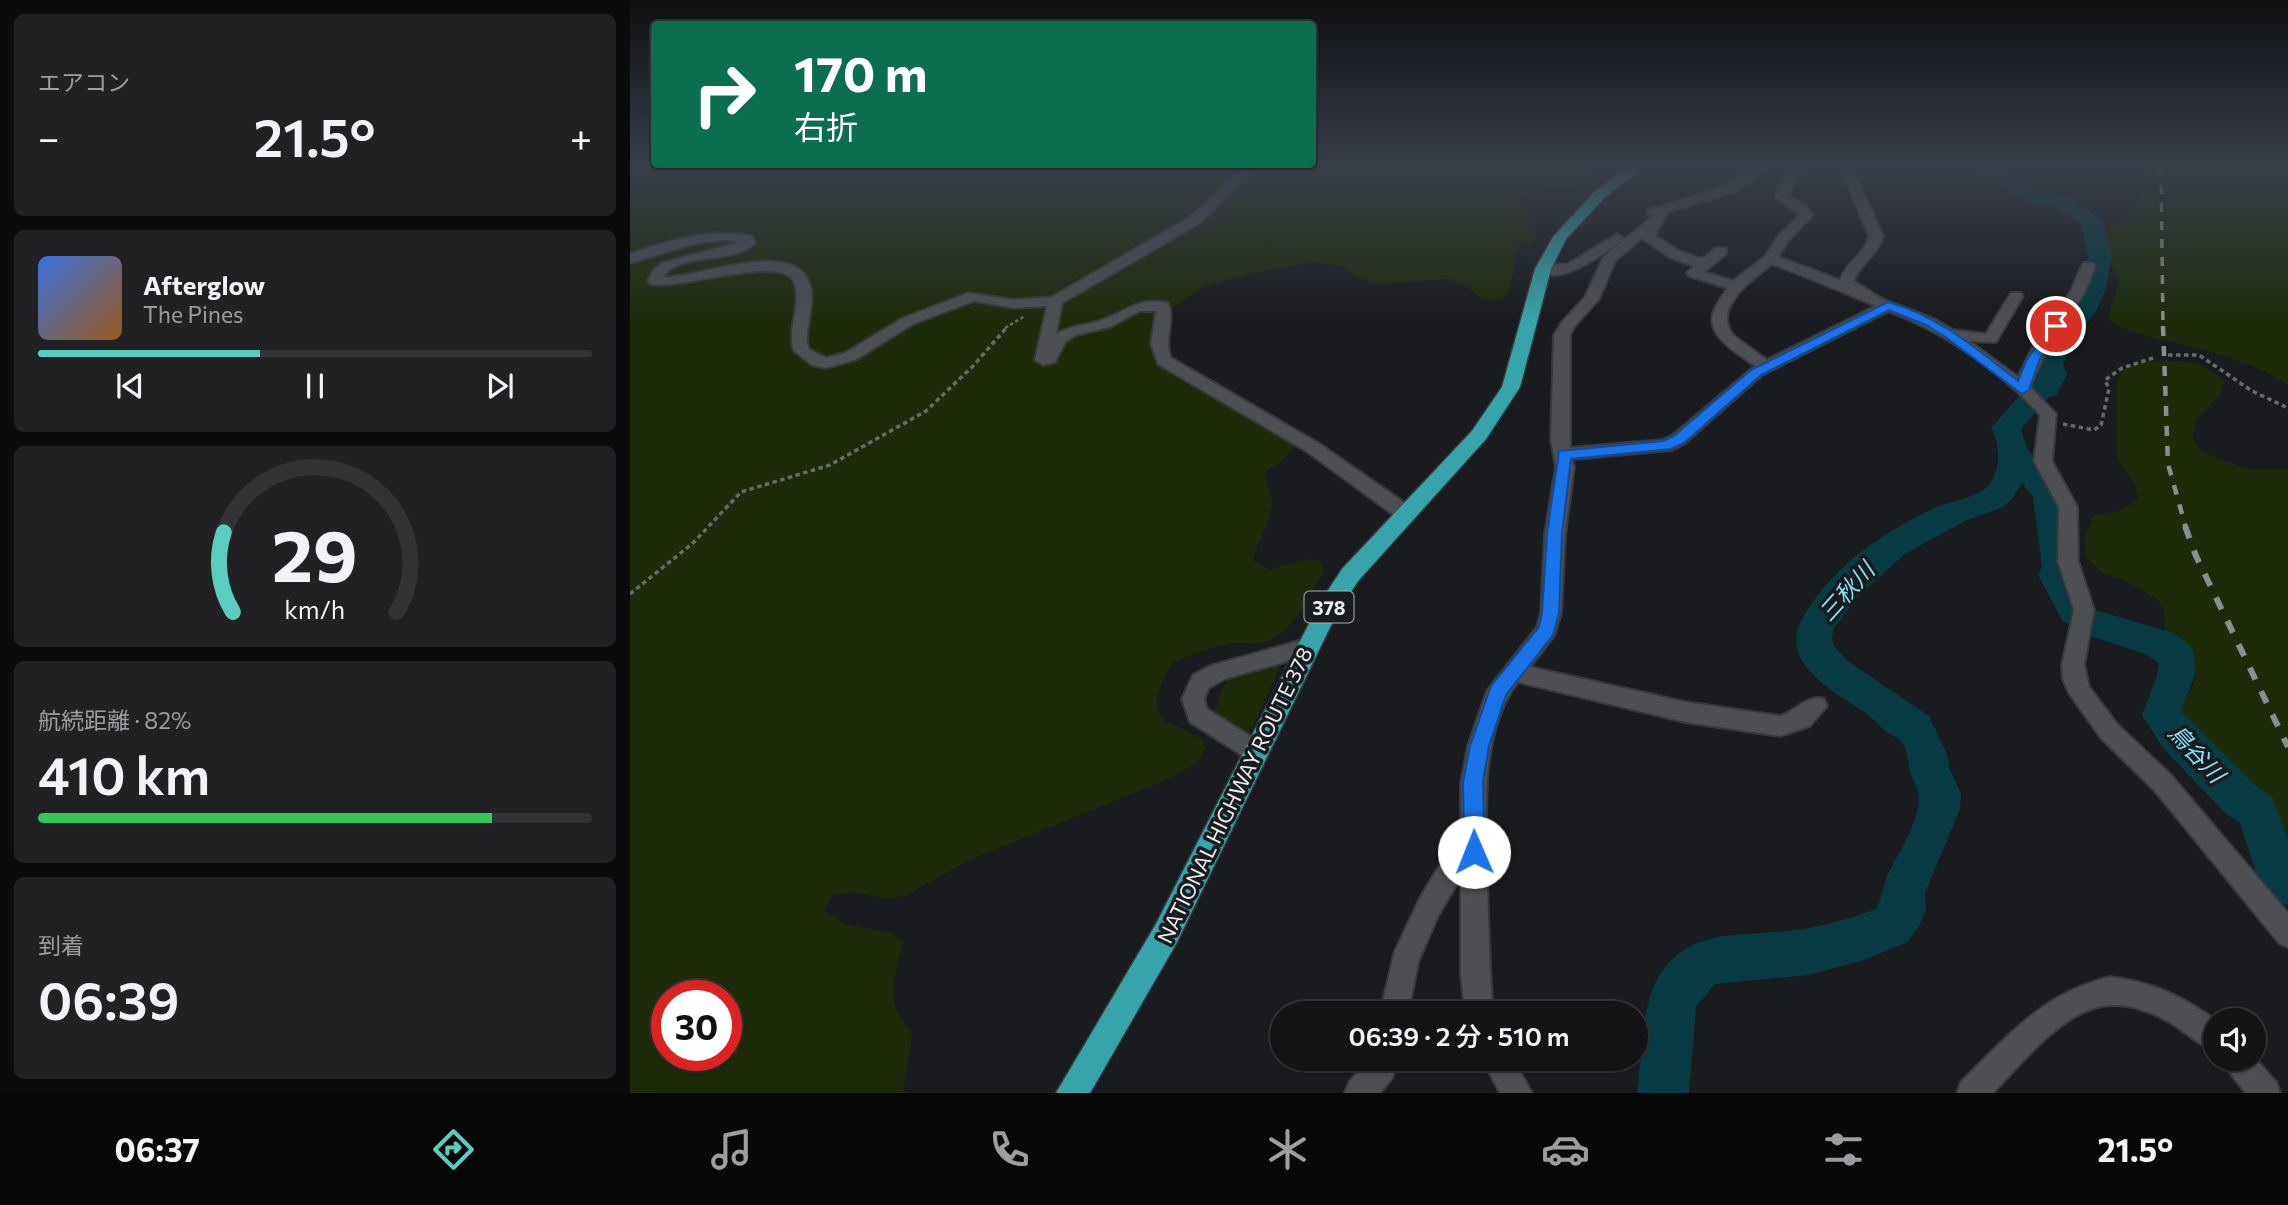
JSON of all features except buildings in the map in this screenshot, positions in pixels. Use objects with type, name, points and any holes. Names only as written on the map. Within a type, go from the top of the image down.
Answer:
[{"type":"highway","name":"NATIONAL HIGHWAY ROUTE 378","points":[[1072,1093],[1166,934],[1306,648],[1350,575],[1479,435],[1511,387],[1544,269],[1568,225],[1575,218]]},
{"type":"street","points":[[630,258],[694,241],[747,239],[743,246],[728,252],[668,265],[659,271],[655,281],[668,282],[770,267],[791,269],[798,274],[803,286],[799,343],[802,351],[818,362],[826,363],[851,356],[908,321],[973,296],[1014,304],[1055,301],[1197,218]]},
{"type":"street","points":[[1544,269],[1571,268],[1580,264],[1639,221],[1648,218]]},
{"type":"street","points":[[1478,1001],[1475,973],[1473,782],[1480,746],[1498,691],[1547,630],[1564,454],[1560,439],[1562,335],[1567,325],[1592,299],[1609,259],[1655,218]]},
{"type":"street","points":[[1659,218],[1648,235],[1649,239],[1674,254],[1703,264]]},
{"type":"street","points":[[1766,367],[1738,348],[1722,330],[1720,314],[1735,286],[1770,259],[1783,239],[1804,218]]},
{"type":"street","points":[[1868,218],[1876,243],[1850,271],[1847,282],[1888,306],[1930,322],[1949,333],[2025,393],[2047,415],[2041,453],[2068,507],[2068,561],[2084,610],[2074,665],[2074,679],[2080,693],[2109,731],[2163,783],[2288,934]]},
{"type":"street","points":[[1721,251],[1694,273],[1735,286]]},
{"type":"street","points":[[1770,259],[1832,281],[1857,295],[1869,296]]},
{"type":"street","points":[[2025,393],[2032,361],[2068,309],[2085,278],[2088,266]]},
{"type":"street","points":[[1949,333],[1991,339],[2016,296]]},
{"type":"street","points":[[1055,301],[1043,360],[1049,359],[1060,338],[1071,331],[1105,324],[1136,307],[1163,306],[1165,317],[1158,335],[1164,361],[1312,447],[1405,513]]},
{"type":"street","points":[[1564,454],[1665,446],[1679,439],[1738,386],[1766,367],[1888,306]]},
{"type":"street","points":[[1256,752],[1198,715],[1193,699],[1201,682],[1218,672],[1306,648]]},
{"type":"street","points":[[1513,672],[1685,712],[1780,726],[1802,719],[1816,706]]},
{"type":"street","points":[[1397,1001],[1405,961],[1429,907],[1474,833]]},
{"type":"street","points":[[1972,1093],[2038,1028],[2060,1011],[2083,997],[2108,989],[2135,991],[2163,1001],[2203,1028]]},
{"type":"street","points":[[1360,1093],[1379,1071]]},
{"type":"street","points":[[1503,1071],[1517,1093]]},
{"type":"street","points":[[2247,1071],[2264,1093]]},
{"type":"path","points":[[630,594],[694,543],[741,492],[831,465],[894,431],[926,411],[973,366],[1003,330],[1055,301]]},
{"type":"path","points":[[2168,355],[2199,355],[2252,391],[2288,408]]},
{"type":"path","points":[[2047,415],[2094,430],[2101,425],[2109,389],[2105,380],[2122,368],[2156,357]]},
{"type":"green space","points":[[630,218],[1529,218],[1525,222],[1526,227],[1537,233],[1535,240],[1518,246],[1512,254],[1516,263],[1504,298],[1492,301],[1480,298],[1469,287],[1449,279],[1374,284],[1357,277],[1344,266],[1312,262],[1249,274],[1201,288],[1157,319],[1152,329],[1153,349],[1290,434],[1294,447],[1278,464],[1265,471],[1272,499],[1271,511],[1253,561],[1270,570],[1305,559],[1320,561],[1324,572],[1299,613],[1287,628],[1274,638],[1257,643],[1218,646],[1172,663],[1158,692],[1157,708],[1165,721],[1201,738],[1205,747],[1194,764],[1182,772],[971,859],[905,896],[885,898],[850,892],[833,895],[824,910],[846,925],[890,932],[903,942],[895,978],[894,1001],[903,1021],[912,1031],[904,1091],[907,1093],[630,1093]]},
{"type":"green space","points":[[2126,218],[2288,218],[2288,385],[2239,361],[2136,333],[2108,319],[2119,279],[2108,253],[2106,239],[2109,225]]},
{"type":"green space","points":[[2143,361],[2198,364],[2208,368],[2224,382],[2220,395],[2196,420],[2192,438],[2202,452],[2249,470],[2288,470],[2288,857],[2273,811],[2246,792],[2181,723],[2178,708],[2193,684],[2195,666],[2185,650],[2165,631],[2165,612],[2157,599],[2124,580],[2102,573],[2086,557],[2085,536],[2094,515],[2120,511],[2138,499],[2135,484],[2118,460],[2118,380],[2125,368]]},
{"type":"green space","points":[[1270,665],[1277,666],[1278,671],[1253,727],[1245,733],[1223,723],[1214,712],[1228,677]]},
{"type":"waterway","name":"三秋川","points":[[1663,1093],[1673,999],[1694,970],[1709,961],[1808,952],[1864,937],[1892,926],[1903,910],[1903,891],[1924,849],[1939,809],[1940,793],[1915,728],[1825,663],[1814,639],[1816,628],[1835,599],[1893,545],[1954,513],[1992,499],[2001,491],[2009,474],[2013,453],[2006,428],[2038,392],[2047,389],[2053,374],[2049,365],[2059,340],[2082,313],[2093,291],[2100,256],[2092,221],[2087,218]]},
{"type":"waterway","name":"鳥谷川","points":[[2013,452],[2048,494],[2059,567],[2055,575],[2076,612]]},
{"type":"waterway","name":"鳥谷川","points":[[2094,623],[2160,644],[2176,655],[2177,672],[2161,715],[2177,736],[2241,800],[2257,811],[2281,885]]},
{"type":"railway","points":[[2162,218],[2163,328]]},
{"type":"railway","points":[[2163,326],[2168,464],[2186,528]]},
{"type":"railway","points":[[2185,526],[2196,556],[2288,747]]},
{"type":"route","points":[[1474,852],[1473,782],[1480,746],[1498,691],[1547,630],[1555,534],[1565,467],[1564,454],[1665,446],[1679,439],[1756,372],[1888,306],[1930,322],[1949,333],[2022,390],[2032,361],[2056,326]]}]
